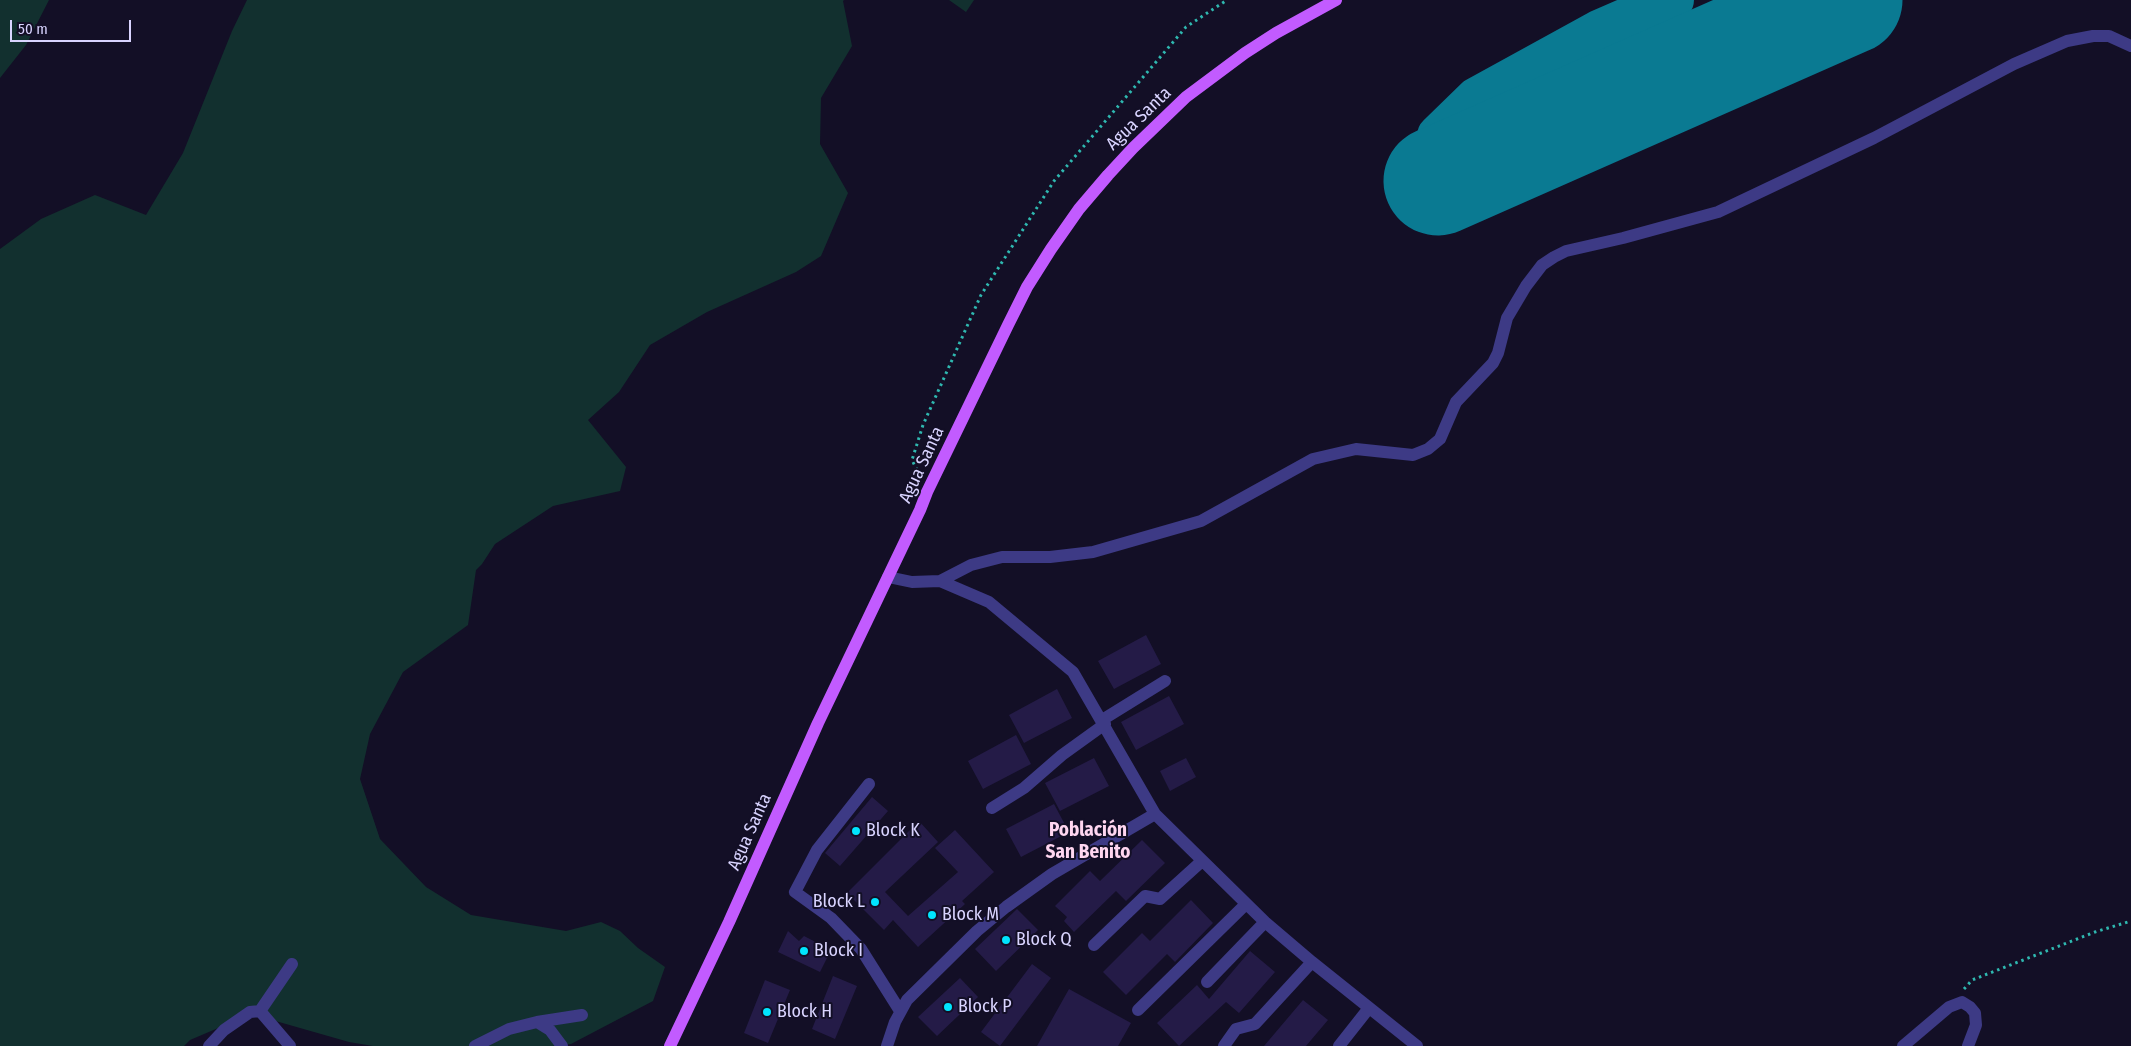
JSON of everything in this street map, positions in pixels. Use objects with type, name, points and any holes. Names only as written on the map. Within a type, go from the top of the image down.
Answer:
[{"type":"main road","name":"Agua Santa","points":[[670,1046],[729,922],[818,723],[927,492],[1027,287],[1074,217],[1108,175],[1159,122],[1215,74],[1276,33],[1336,0]]},
{"type":"street","points":[[940,581],[971,565],[1002,557],[1050,557],[1093,552],[1201,521],[1313,459],[1356,449],[1413,455],[1428,450],[1440,439],[1456,402],[1493,363],[1498,353],[1508,318],[1526,286],[1542,265],[1554,257],[1566,251],[1623,238],[1718,212],[1874,138],[2014,64],[2067,41],[2093,36],[2109,36],[2131,46]]},
{"type":"street","points":[[888,577],[912,582],[940,581],[990,602],[1073,672],[1155,814],[1265,922],[1417,1046]]},
{"type":"street","points":[[992,808],[1024,788],[1103,722],[1164,681]]},
{"type":"street","points":[[868,784],[817,850],[795,892],[832,918],[861,948],[900,1010]]},
{"type":"street","points":[[887,1046],[900,1010],[915,991],[950,956],[1006,907],[1052,874],[1155,814]]},
{"type":"street","points":[[1094,945],[1145,896],[1160,899],[1202,862]]},
{"type":"street","points":[[1138,1010],[1246,904]]},
{"type":"street","points":[[1207,982],[1265,922]]},
{"type":"street","points":[[1224,1046],[1236,1029],[1255,1024],[1312,962]]},
{"type":"street","points":[[260,1011],[292,964]]},
{"type":"street","points":[[1903,1046],[1949,1007],[1962,1002],[1970,1007],[1975,1014],[1976,1025],[1968,1046]]},
{"type":"street","points":[[1339,1046],[1369,1008]]},
{"type":"street","points":[[209,1046],[224,1030],[250,1012],[260,1011]]},
{"type":"street","points":[[260,1011],[290,1046]]},
{"type":"street","points":[[475,1046],[509,1029],[582,1015]]},
{"type":"street","points":[[538,1022],[550,1030],[562,1046]]},
{"type":"path","points":[[927,492],[912,460],[923,425],[982,294],[1054,181],[1186,27],[1227,0]]},
{"type":"path","points":[[1949,1007],[1972,980],[2095,932],[2131,921]]},
{"type":"green space","points":[[0,0],[49,0],[26,45],[0,78]]},
{"type":"green space","points":[[247,0],[844,0],[852,46],[821,98],[820,144],[848,193],[821,256],[796,272],[707,312],[650,345],[619,392],[588,420],[626,467],[620,491],[553,506],[495,544],[476,570],[468,625],[403,672],[370,734],[360,779],[380,839],[426,887],[471,915],[566,931],[601,922],[620,931],[638,948],[665,967],[653,1001],[571,1044],[553,1046],[373,1046],[349,1042],[251,1014],[190,1040],[184,1046],[0,1046],[0,249],[41,219],[95,195],[146,215],[183,153],[232,31]]},
{"type":"green space","points":[[949,0],[974,0],[966,12]]},
{"type":"building","points":[[1146,635],[1161,664],[1114,689],[1098,661]]},
{"type":"building","points":[[1057,689],[1072,718],[1024,743],[1009,715]]},
{"type":"building","points":[[1169,696],[1184,724],[1136,750],[1121,722]]},
{"type":"building","points":[[1016,735],[1031,764],[983,789],[968,761]]},
{"type":"building","points":[[1094,758],[1109,786],[1060,811],[1045,783]]},
{"type":"building","points":[[1186,758],[1196,777],[1170,791],[1160,771]]},
{"type":"building","name":"Block K","points":[[872,797],[888,811],[840,866],[825,853]]},
{"type":"building","points":[[1054,804],[1069,832],[1021,857],[1006,829]]},
{"type":"building","points":[[919,821],[938,842],[885,892],[908,916],[958,872],[935,848],[955,830],[994,872],[962,901],[965,904],[918,947],[893,920],[884,930],[847,893]]},
{"type":"building","points":[[1142,840],[1165,863],[1126,901],[1116,891],[1074,932],[1064,921],[1067,917],[1055,906],[1090,871],[1100,881]]},
{"type":"building","points":[[1191,900],[1213,923],[1175,962],[1167,954],[1126,995],[1103,972],[1142,933],[1150,941]]},
{"type":"building","name":"Block Q","points":[[1017,909],[1038,930],[996,971],[975,949]]},
{"type":"building","name":"Block I","points":[[788,931],[799,941],[804,936],[831,950],[820,972],[778,952]]},
{"type":"building","points":[[1250,951],[1275,972],[1239,1013],[1226,1002],[1179,1046],[1157,1023],[1197,985],[1209,999]]},
{"type":"building","points":[[1032,964],[1051,978],[1000,1046],[981,1032]]},
{"type":"building","points":[[833,976],[857,986],[835,1039],[812,1029]]},
{"type":"building","name":"Block P","points":[[960,978],[978,997],[937,1036],[918,1017]]},
{"type":"building","name":"Block H","points":[[765,980],[790,990],[768,1043],[744,1033]]},
{"type":"building","points":[[1069,989],[1131,1023],[1118,1046],[1037,1046]]},
{"type":"building","points":[[1303,1000],[1328,1020],[1306,1046],[1264,1046]]},
{"type":"taxiway","points":[[1438,181],[1439,136],[1477,99],[1599,32],[1672,0]]},
{"type":"runway","points":[[1438,181],[1848,0]]},
{"type":"place","name":"Block K","points":[[856,831]]},
{"type":"place","name":"Block L","points":[[875,902]]},
{"type":"place","name":"Block M","points":[[932,915]]},
{"type":"place","name":"Block Q","points":[[1006,940]]},
{"type":"place","name":"Block I","points":[[804,951]]},
{"type":"place","name":"Block P","points":[[948,1007]]},
{"type":"place","name":"Block H","points":[[767,1012]]},
{"type":"district","name":"Población San Benito","points":[[1088,842]]}]
